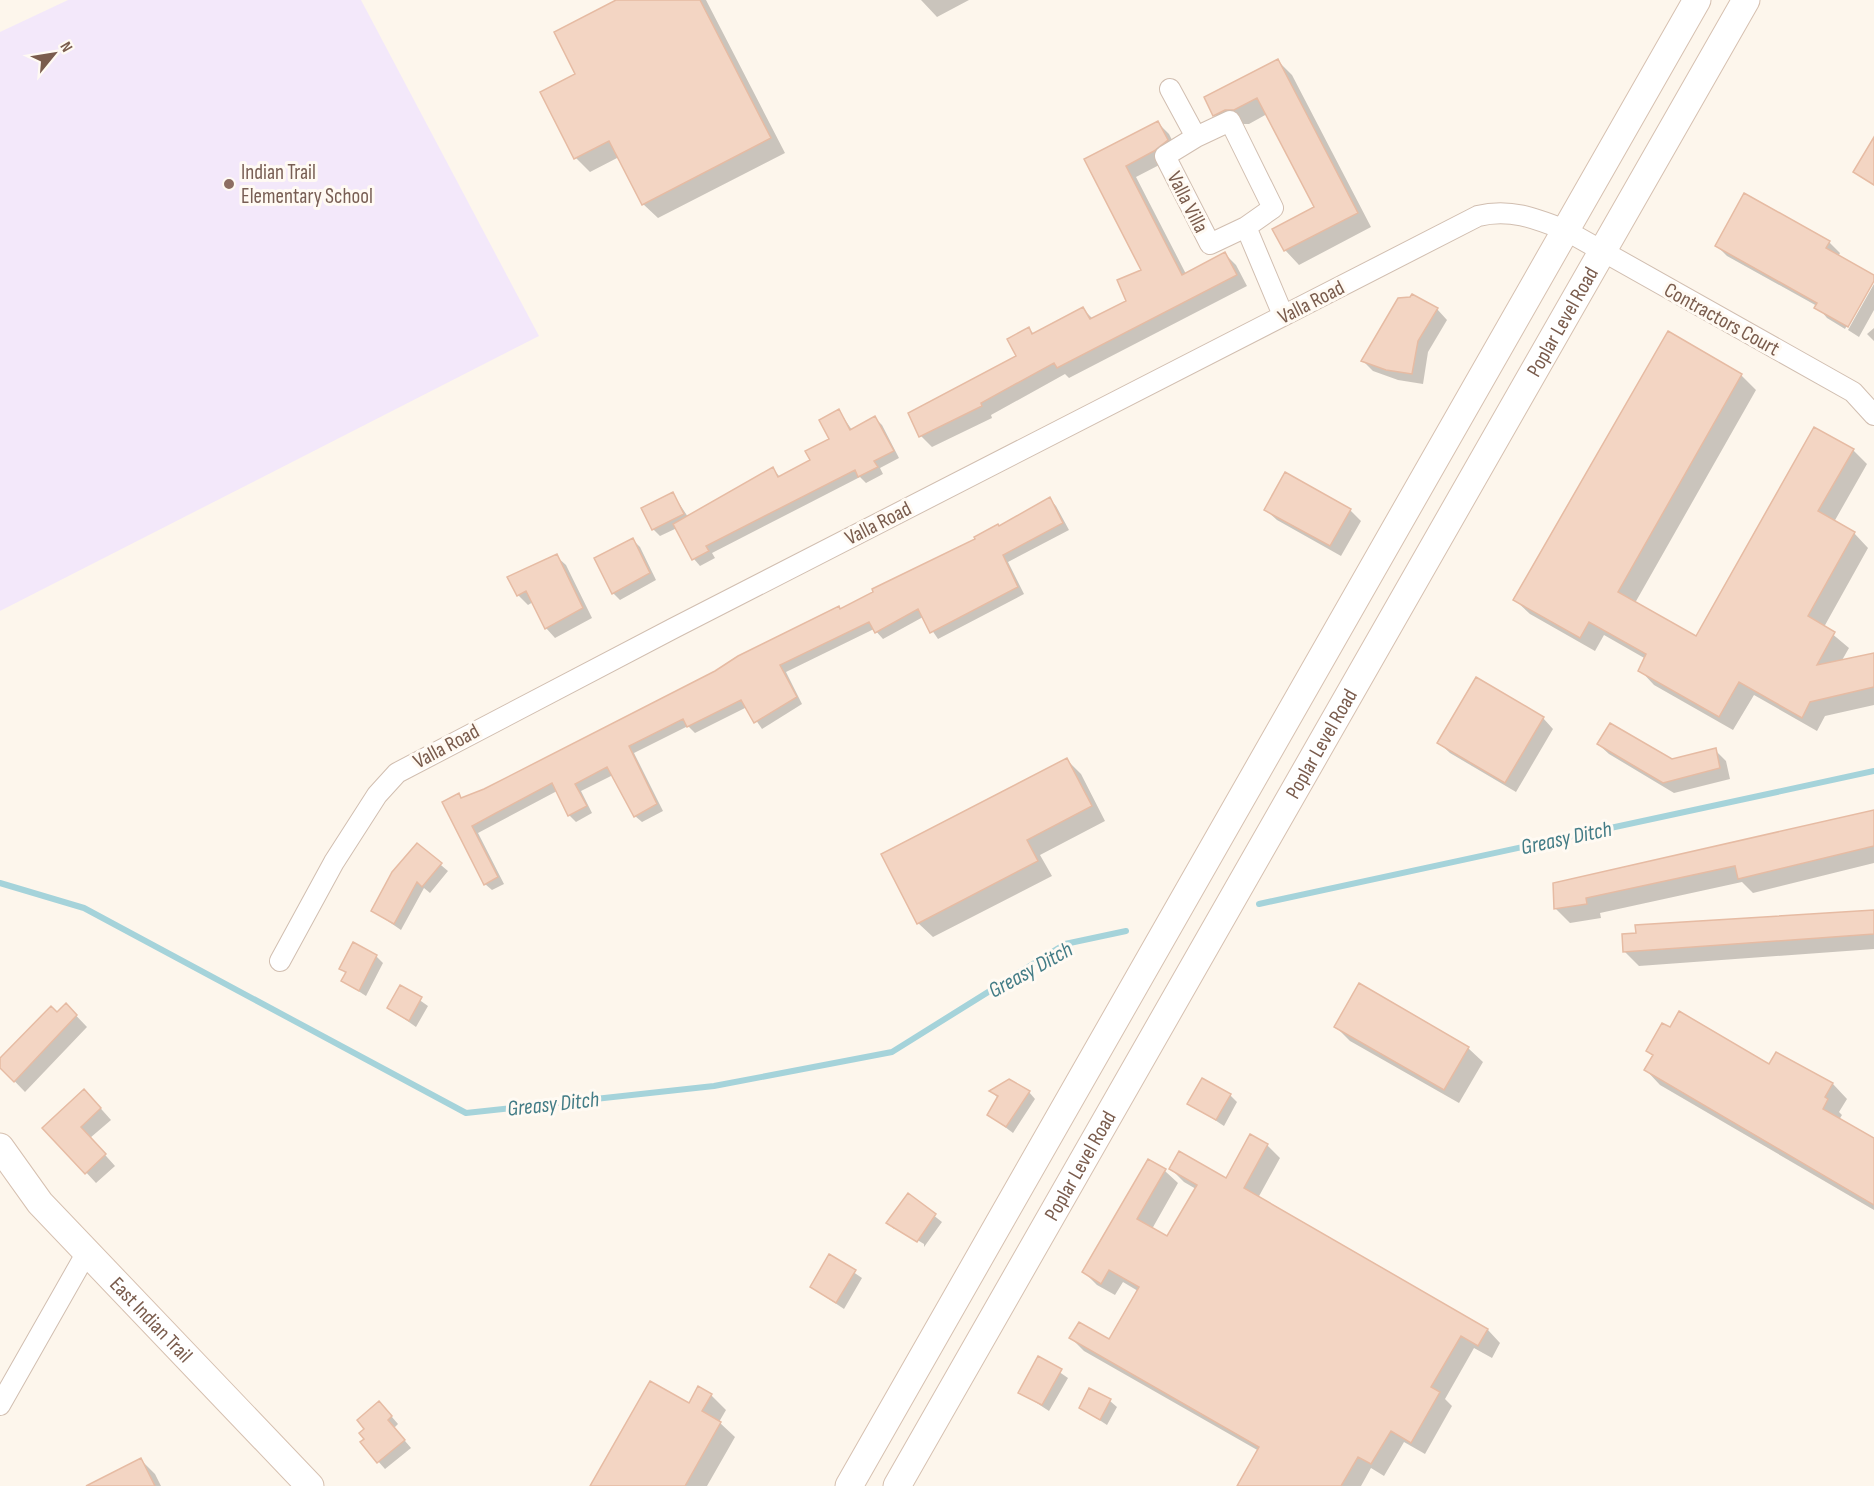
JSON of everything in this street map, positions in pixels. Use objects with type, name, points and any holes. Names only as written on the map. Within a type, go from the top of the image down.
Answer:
[{"type":"main road","name":"Poplar Level Road","points":[[849,1486],[1697,0]]},
{"type":"main road","name":"Poplar Level Road","points":[[897,1486],[1746,0]]},
{"type":"main road","name":"East Indian Trail","points":[[0,1147],[40,1203],[309,1486]]},
{"type":"street","points":[[1170,89],[1196,137]]},
{"type":"street","name":"Valla Villa","points":[[1230,121],[1273,208],[1246,227],[1210,244],[1165,156],[1196,137],[1230,121]]},
{"type":"street","name":"Valla Road","points":[[280,961],[334,861],[377,795],[398,773],[674,628],[1478,216],[1509,212],[1535,218],[1565,230]]},
{"type":"street","points":[[1246,227],[1283,315]]},
{"type":"street","name":"Contractors Court","points":[[1565,230],[1852,392],[1874,415]]},
{"type":"street","points":[[0,1405],[87,1252]]},
{"type":"shaded area","name":"Indian Trail Elementary School","points":[[68,0],[361,0],[539,336],[0,611],[0,32]]},
{"type":"building","points":[[616,0],[700,0],[771,138],[642,205],[609,141],[574,159],[540,92],[575,74],[554,32]]},
{"type":"building","points":[[1278,59],[1358,213],[1284,251],[1272,229],[1314,207],[1257,98],[1234,110],[1225,110],[1213,116],[1204,97]]},
{"type":"building","points":[[1158,121],[1168,140],[1154,151],[1126,166],[1182,275],[1225,252],[1237,275],[1057,368],[1054,363],[981,403],[982,406],[919,437],[908,413],[1016,356],[1007,339],[1029,327],[1032,334],[1083,307],[1090,319],[1126,301],[1117,280],[1141,270],[1084,159]]},
{"type":"building","points":[[1874,137],[1874,185],[1853,172]]},
{"type":"building","points":[[1744,193],[1830,241],[1826,248],[1874,275],[1874,281],[1848,327],[1814,308],[1817,303],[1715,246]]},
{"type":"building","points":[[1412,294],[1438,308],[1418,341],[1412,374],[1386,370],[1361,361],[1398,298],[1410,297]]},
{"type":"building","points":[[1668,331],[1742,374],[1618,592],[1696,636],[1814,427],[1854,449],[1818,511],[1855,532],[1808,616],[1835,632],[1817,665],[1874,653],[1874,687],[1810,702],[1802,718],[1739,682],[1719,717],[1638,671],[1646,654],[1589,622],[1580,638],[1513,600]]},
{"type":"building","points":[[839,409],[850,430],[875,416],[894,451],[874,461],[878,467],[858,477],[855,470],[706,546],[709,551],[692,560],[673,524],[773,467],[778,477],[810,460],[805,451],[829,439],[819,420]]},
{"type":"building","points":[[1285,472],[1351,509],[1330,546],[1264,510]]},
{"type":"building","points":[[673,492],[684,514],[652,530],[641,508]]},
{"type":"building","points":[[1050,497],[1063,523],[1003,555],[1018,587],[930,633],[918,609],[875,633],[869,622],[780,665],[797,697],[754,723],[741,700],[687,727],[683,719],[629,746],[657,804],[634,817],[607,767],[575,784],[587,806],[568,816],[552,783],[472,826],[498,877],[484,885],[442,802],[459,793],[461,798],[484,789],[715,671],[738,656],[839,606],[840,609],[873,592],[872,589],[975,539],[974,537],[998,524],[999,526]]},
{"type":"building","points":[[633,538],[650,573],[612,594],[594,558]]},
{"type":"building","points":[[557,554],[583,608],[545,629],[526,591],[517,596],[507,577]]},
{"type":"building","points":[[1476,677],[1544,717],[1505,783],[1437,743]]},
{"type":"building","points":[[1610,723],[1672,759],[1716,748],[1720,768],[1663,783],[1597,744]]},
{"type":"building","points":[[1067,758],[1092,806],[1027,840],[1038,861],[917,924],[881,854]]},
{"type":"building","points":[[1874,810],[1874,846],[1738,879],[1735,866],[1586,898],[1587,904],[1554,909],[1553,883]]},
{"type":"building","points":[[417,843],[442,863],[422,887],[417,882],[394,924],[371,911],[392,872]]},
{"type":"building","points":[[1874,910],[1874,934],[1623,952],[1622,934],[1636,933],[1635,925]]},
{"type":"building","points":[[353,942],[377,955],[359,991],[341,981],[346,972],[339,969]]},
{"type":"building","points":[[1359,983],[1469,1047],[1444,1090],[1334,1027]]},
{"type":"building","points":[[400,985],[422,997],[409,1021],[387,1008]]},
{"type":"building","points":[[66,1003],[77,1015],[14,1082],[0,1068],[0,1058],[51,1006],[57,1012]]},
{"type":"building","points":[[1679,1011],[1769,1064],[1776,1052],[1833,1083],[1825,1097],[1828,1099],[1823,1109],[1874,1138],[1874,1205],[1644,1070],[1653,1055],[1646,1051],[1662,1023],[1670,1027]]},
{"type":"building","points":[[1202,1078],[1231,1094],[1216,1120],[1187,1104]]},
{"type":"building","points":[[1009,1079],[1030,1091],[1006,1127],[987,1115],[998,1096],[989,1091]]},
{"type":"building","points":[[84,1089],[101,1108],[81,1127],[106,1154],[85,1174],[42,1128]]},
{"type":"building","points":[[1250,1134],[1268,1144],[1244,1188],[1488,1329],[1478,1346],[1461,1336],[1431,1387],[1440,1392],[1411,1443],[1391,1431],[1371,1464],[1358,1457],[1341,1486],[1237,1486],[1259,1447],[1069,1338],[1079,1322],[1109,1339],[1139,1287],[1109,1270],[1101,1284],[1082,1272],[1148,1159],[1166,1169],[1137,1219],[1167,1236],[1197,1185],[1169,1169],[1179,1151],[1226,1178]]},
{"type":"building","points":[[908,1193],[936,1214],[917,1242],[886,1223]]},
{"type":"building","points":[[829,1254],[856,1270],[836,1303],[810,1287]]},
{"type":"building","points":[[1038,1356],[1062,1369],[1042,1405],[1018,1393]]},
{"type":"building","points":[[650,1381],[689,1403],[698,1386],[712,1394],[702,1411],[721,1422],[685,1486],[590,1486]]},
{"type":"building","points":[[1089,1388],[1111,1399],[1100,1420],[1079,1408]]},
{"type":"building","points":[[379,1401],[392,1416],[388,1420],[405,1440],[377,1463],[360,1442],[364,1439],[359,1433],[364,1429],[357,1420]]},
{"type":"building","points":[[141,1458],[155,1486],[86,1486]]},
{"type":"waterway","name":"Greasy Ditch","points":[[1259,904],[1874,771]]},
{"type":"waterway","name":"Greasy Ditch","points":[[0,883],[84,908],[466,1113],[714,1086],[892,1052],[1065,944],[1126,931]]},
{"type":"place","name":"Indian Trail Elementary School","points":[[229,184]]}]
